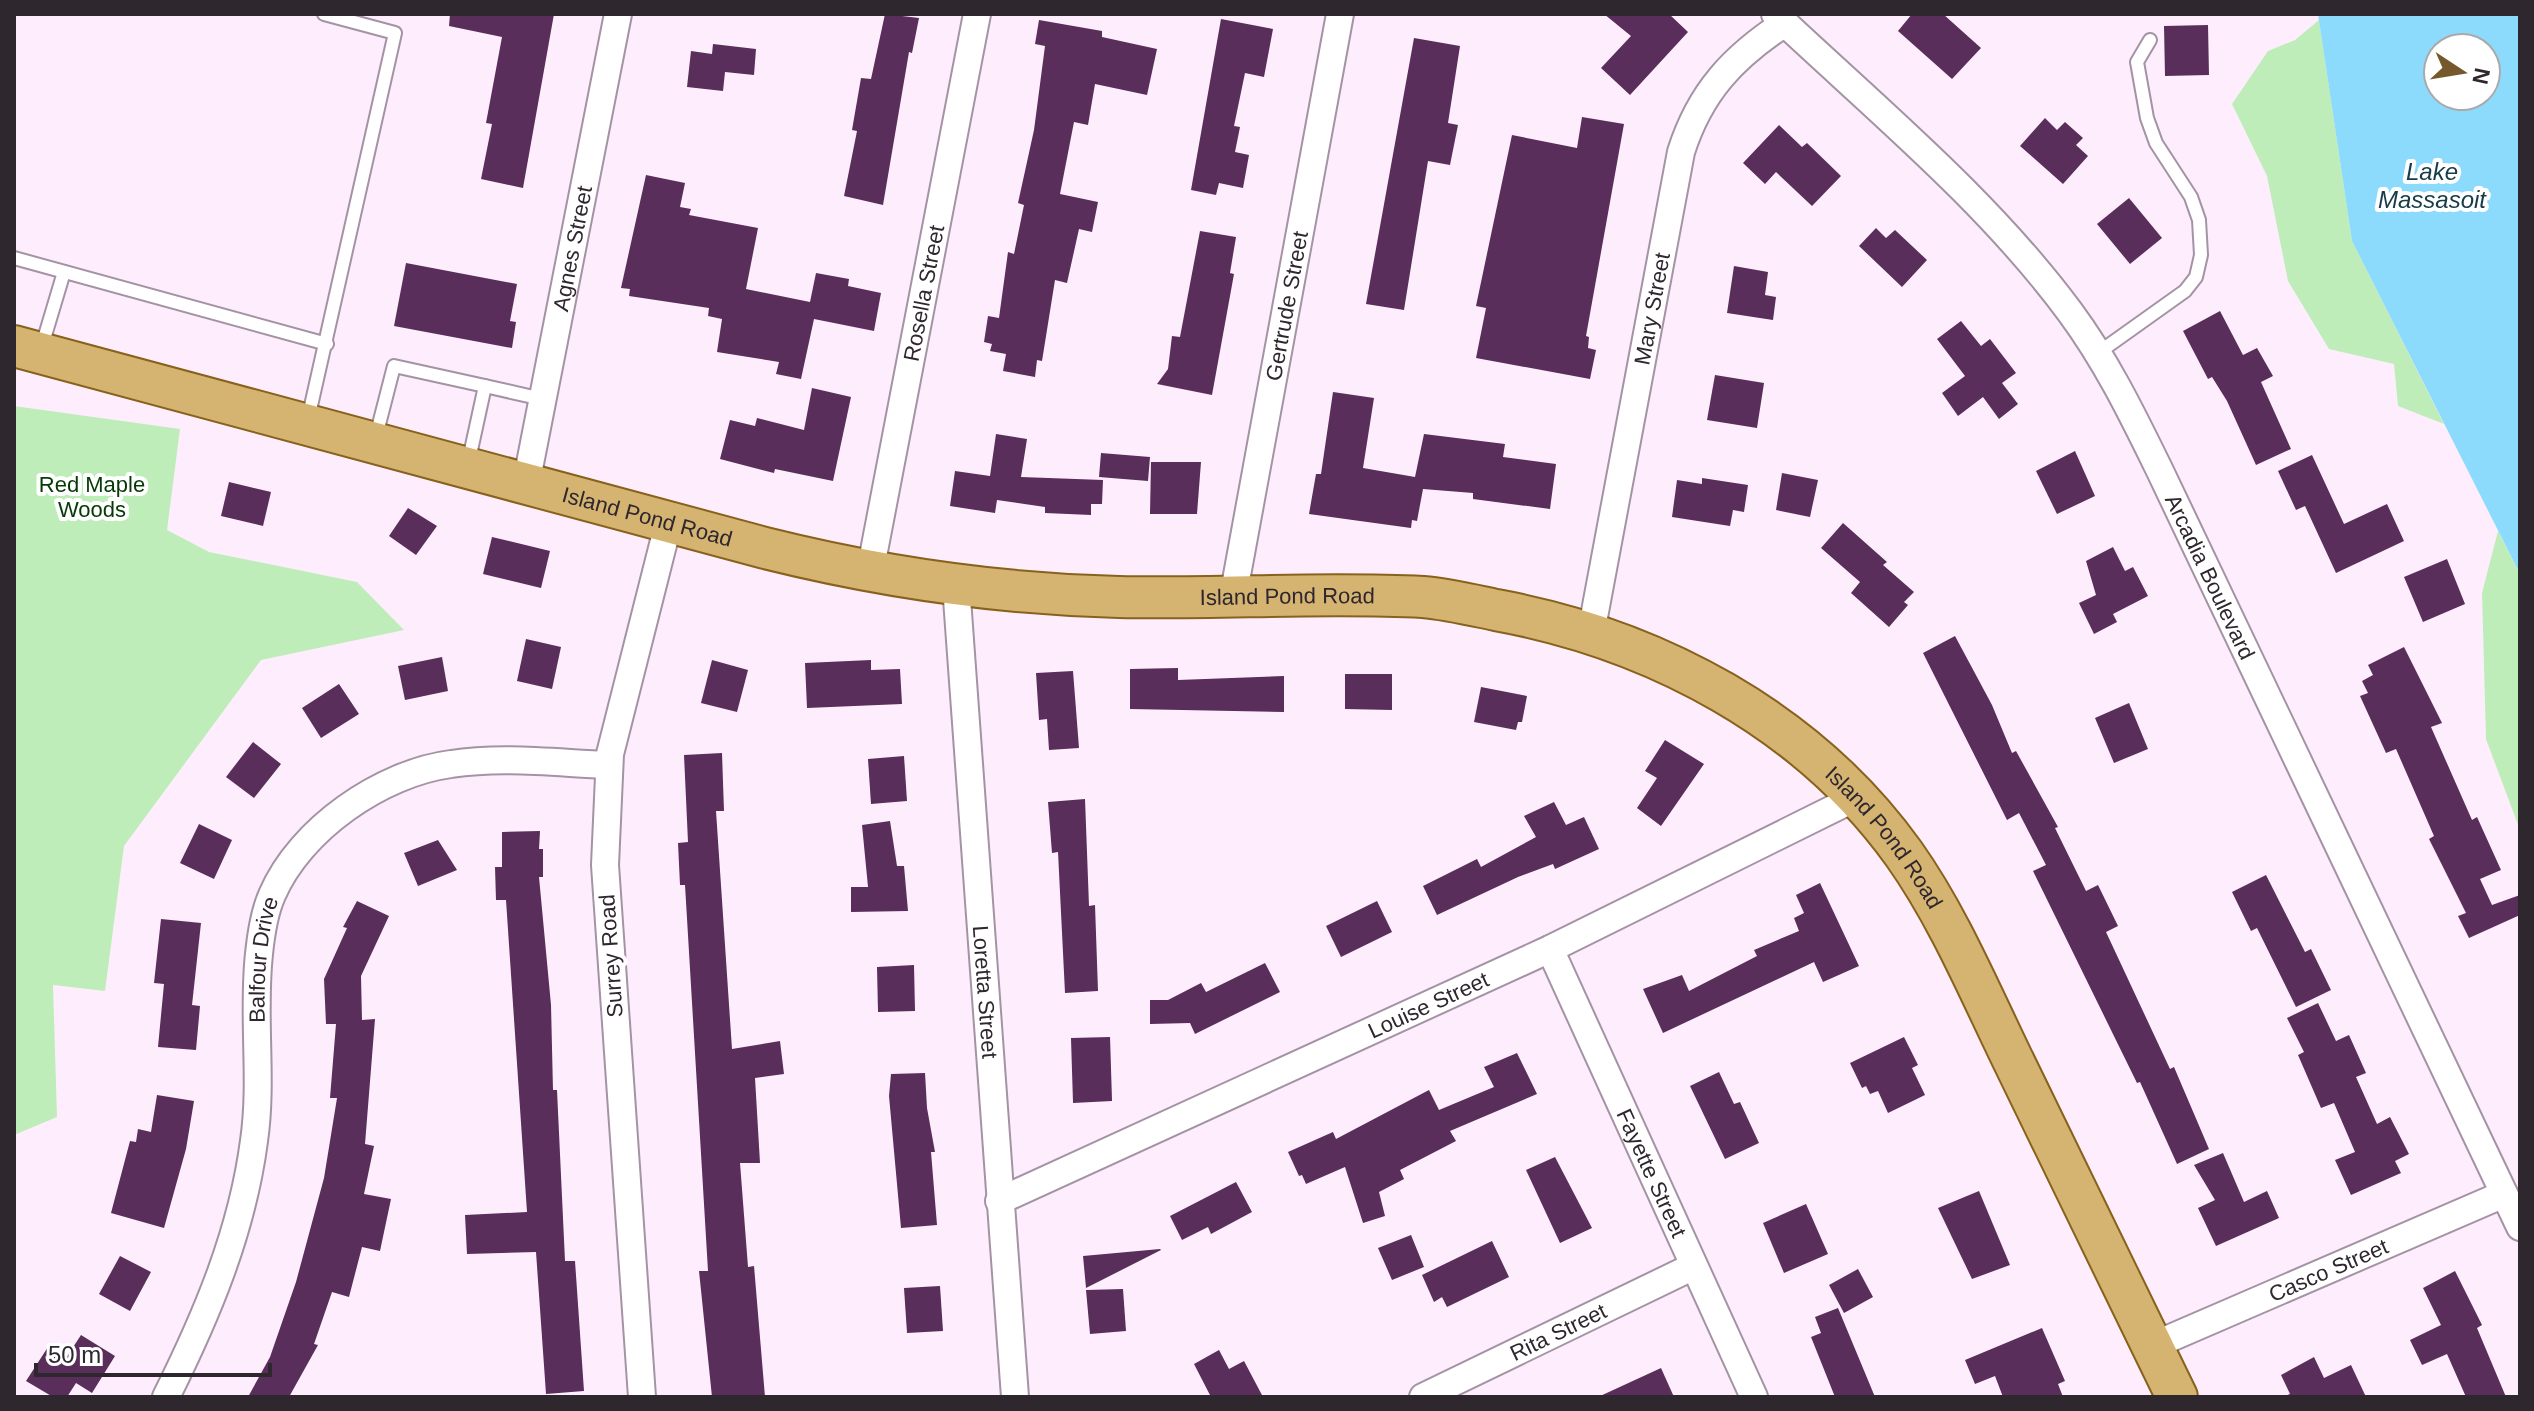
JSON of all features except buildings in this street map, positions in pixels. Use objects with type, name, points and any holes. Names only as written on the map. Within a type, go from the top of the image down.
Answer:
[{"type":"main road","name":"Island Pond Road","points":[[27,349],[765,548],[870,572],[956,585],[1117,597],[1427,597],[1525,615],[1591,633],[1659,657],[1738,700],[1809,755],[1855,798],[1904,854],[1928,893],[2177,1397]]},
{"type":"street","name":"Agnes Street","points":[[526,484],[618,14]]},
{"type":"street","name":"Rosella Street","points":[[870,572],[977,14]]},
{"type":"street","name":"Gertrude Street","points":[[1233,597],[1340,14]]},
{"type":"street","name":"Arcadia Boulevard","points":[[1780,19],[1964,193],[2053,291],[2098,353],[2160,471],[2520,1227]]},
{"type":"street","name":"Mary Street","points":[[1591,633],[1681,152],[1697,111],[1717,78],[1780,19]]},
{"type":"street","name":"Surrey Road","points":[[642,1397],[605,865],[608,765],[619,707],[669,521]]},
{"type":"street","name":"Loretta Street","points":[[956,585],[1015,1397]]},
{"type":"street","name":"Balfour Drive","points":[[166,1397],[210,1304],[242,1204],[257,1111],[259,952],[266,913],[283,875],[312,839],[345,811],[382,787],[423,769],[483,762],[608,765]]},
{"type":"street","name":"Louise Street","points":[[999,1201],[1550,949],[1855,798]]},
{"type":"street","name":"Fayette Street","points":[[1550,949],[1692,1267],[1754,1397]]},
{"type":"street","name":"Casco Street","points":[[2152,1346],[2504,1194]]},
{"type":"street","name":"Rita Street","points":[[1423,1397],[1692,1267]]},
{"type":"lane","points":[[306,425],[327,344],[395,33],[324,14]]},
{"type":"lane","points":[[2098,353],[2185,291],[2196,277],[2201,255],[2199,220],[2191,197],[2156,143],[2147,118],[2137,62],[2150,40]]},
{"type":"lane","points":[[14,258],[327,344]]},
{"type":"lane","points":[[27,349],[64,272]]},
{"type":"lane","points":[[374,444],[394,366],[542,399]]},
{"type":"lane","points":[[467,468],[485,386]]},
{"type":"green space","points":[[2319,20],[2352,241],[2444,424],[2398,406],[2394,364],[2329,349],[2288,281],[2267,176],[2232,104],[2268,51],[2295,40]]},
{"type":"green space","name":"Red Maple Woods","points":[[14,406],[180,429],[167,530],[209,552],[357,582],[404,630],[261,660],[124,846],[105,991],[53,985],[57,1117],[14,1135]]},
{"type":"green space","points":[[2498,531],[2520,574],[2520,830],[2486,739],[2482,593]]},
{"type":"water","name":"Lake Massasoit","points":[[2318,14],[2520,14],[2520,574],[2352,241]]}]
